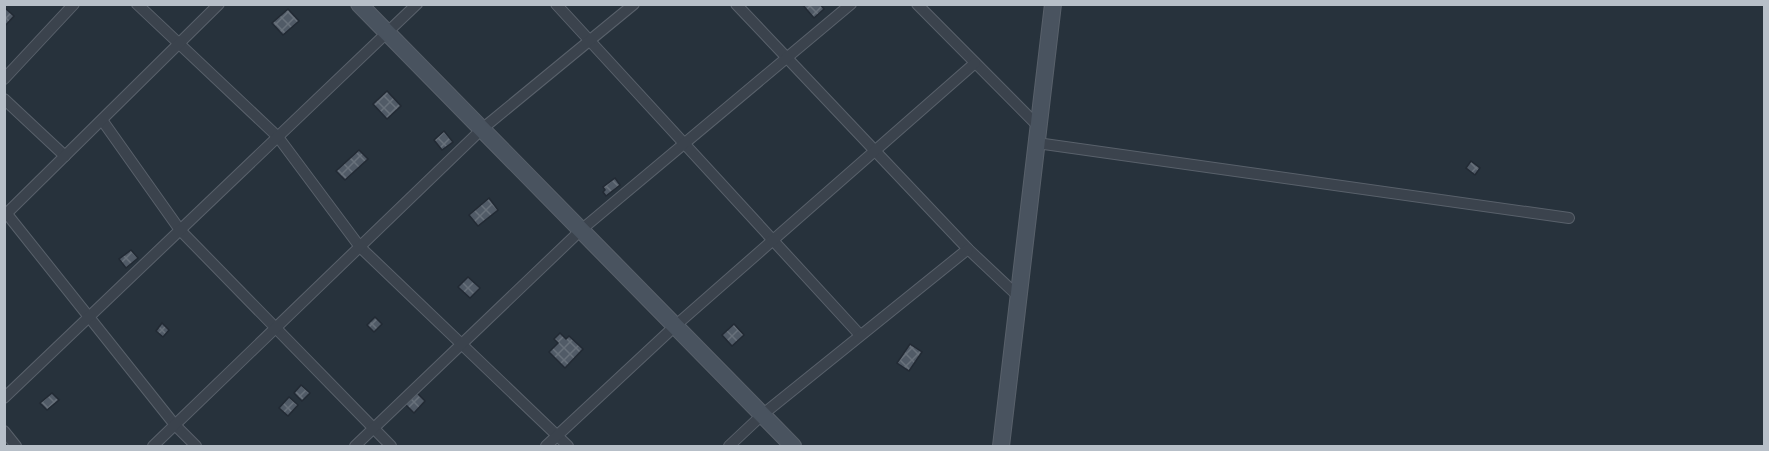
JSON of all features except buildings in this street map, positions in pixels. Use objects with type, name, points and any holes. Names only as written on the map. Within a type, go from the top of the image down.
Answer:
[{"type":"street","points":[[4,80],[74,4]]},
{"type":"street","points":[[137,4],[278,137],[360,247],[568,447]]},
{"type":"street","points":[[196,447],[175,425],[6,215],[219,4]]},
{"type":"street","points":[[359,4],[793,447]]},
{"type":"street","points":[[4,398],[417,4]]},
{"type":"street","points":[[556,4],[860,335]]},
{"type":"street","points":[[153,447],[482,129],[634,4]]},
{"type":"street","points":[[736,4],[968,249],[1018,297]]},
{"type":"street","points":[[355,447],[581,230],[851,4]]},
{"type":"street","points":[[917,4],[975,63],[1038,135],[1569,218]]},
{"type":"street","points":[[1003,445],[1053,4]]},
{"type":"street","points":[[546,447],[675,326],[975,63]]},
{"type":"street","points":[[4,99],[65,156]]},
{"type":"street","points":[[102,120],[180,230],[391,447]]},
{"type":"street","points":[[729,447],[762,415],[968,249]]},
{"type":"street","points":[[4,431],[16,447]]}]
